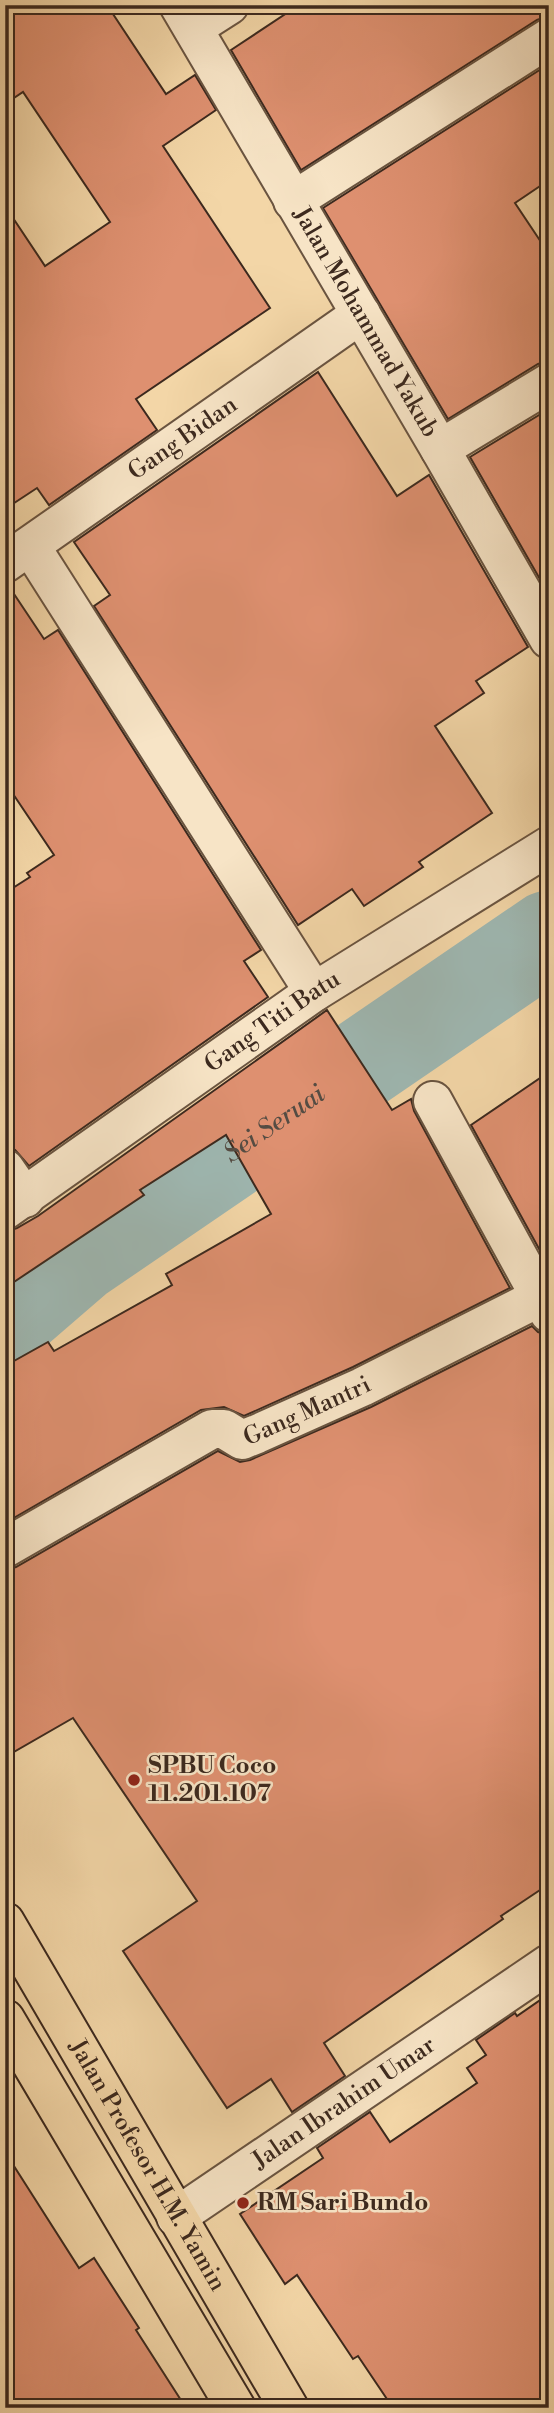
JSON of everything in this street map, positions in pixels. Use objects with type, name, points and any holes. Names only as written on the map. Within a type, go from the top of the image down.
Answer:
[{"type":"main road","name":"Jalan Profesor H.M. Yamin","points":[[5,1922],[289,2408]]},
{"type":"main road","name":"Jalan Profesor H.M. Yamin","points":[[5,2019],[236,2408]]},
{"type":"street","points":[[186,17],[229,5]]},
{"type":"street","name":"Jalan Mohammad Yakub","points":[[186,17],[549,639]]},
{"type":"street","points":[[293,201],[549,38]]},
{"type":"street","name":"Gang Bidan","points":[[18,555],[361,314]]},
{"type":"street","points":[[440,449],[549,383]]},
{"type":"street","points":[[18,555],[314,992]]},
{"type":"street","name":"Gang Titi Batu","points":[[12,1192],[314,992],[549,846]]},
{"type":"street","points":[[433,1101],[544,1305]]},
{"type":"street","name":"Gang Mantri","points":[[5,1548],[212,1429],[224,1429],[242,1440],[544,1305]]},
{"type":"street","name":"Jalan Ibrahim Umar","points":[[141,2244],[176,2217],[549,1964]]},
{"type":"building","points":[[5,5],[107,5],[166,94],[195,75],[216,110],[163,146],[270,308],[136,399],[157,430],[49,505],[37,488],[5,509],[5,206],[45,266],[110,222],[23,92],[5,104]]},
{"type":"building","points":[[299,5],[549,5],[549,16],[537,20],[301,170],[231,50]]},
{"type":"building","points":[[549,64],[549,180],[515,203],[549,254],[549,361],[538,364],[448,419],[323,208]]},
{"type":"building","points":[[318,372],[397,496],[429,475],[528,647],[476,681],[484,693],[435,726],[492,813],[419,862],[423,867],[364,906],[352,889],[298,925],[94,606],[110,595],[74,542]]},
{"type":"building","points":[[549,409],[549,595],[470,457]]},
{"type":"building","points":[[5,585],[8,585],[44,639],[58,630],[261,950],[244,961],[268,997],[29,1166],[15,1150],[5,1147],[5,893],[30,877],[27,873],[54,855],[5,782]]},
{"type":"building","points":[[327,1010],[392,1110],[411,1099],[414,1111],[510,1288],[353,1367],[244,1416],[224,1407],[201,1410],[5,1523],[5,1366],[48,1342],[54,1351],[172,1285],[166,1274],[271,1214],[226,1135],[140,1190],[144,1195],[5,1288],[5,1232],[38,1216]]},
{"type":"building","points":[[549,1072],[549,1267],[471,1125]]},
{"type":"building","points":[[532,1326],[538,1332],[549,1335],[549,1884],[324,2043],[345,2076],[292,2112],[271,2079],[227,2108],[123,1951],[197,1901],[73,1718],[5,1757],[5,1570],[16,1567],[218,1451],[240,1462],[250,1460],[371,1407]]},
{"type":"building","points":[[549,1994],[549,2408],[393,2408],[358,2356],[353,2359],[297,2275],[285,2284],[240,2214],[323,2158],[317,2148],[370,2112],[390,2142],[477,2083],[467,2068],[486,2055],[476,2040]]},
{"type":"building","points":[[5,2152],[79,2268],[94,2258],[186,2408],[5,2408]]},
{"type":"waterway","name":"Sei Seruai","points":[[5,1321],[78,1258],[549,936]]},
{"type":"place","name":"SPBU Coco 11.201.107","points":[[134,1780]]},
{"type":"place","name":"RM Sari Bundo","points":[[243,2203]]}]
